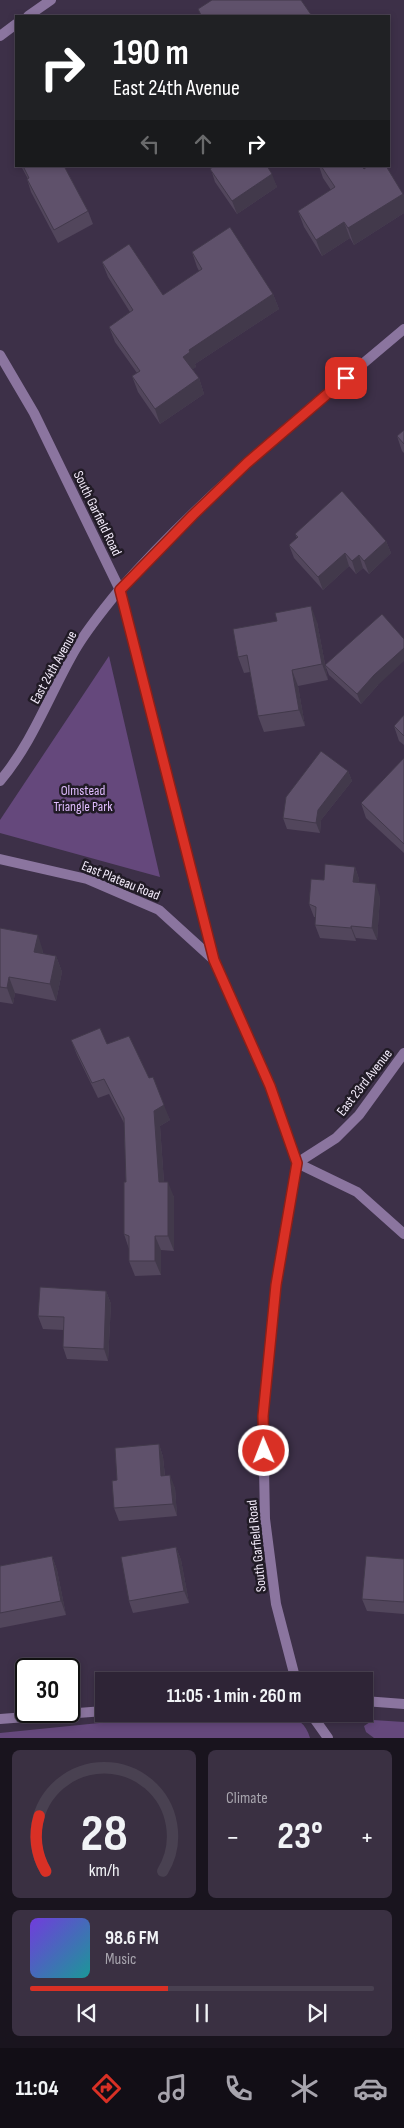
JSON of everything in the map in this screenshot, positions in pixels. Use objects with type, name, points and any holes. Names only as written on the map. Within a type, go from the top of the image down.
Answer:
[{"type":"street","points":[[29,15],[51,0]]},
{"type":"street","points":[[0,36],[15,25]]},
{"type":"street","name":"East 24th Avenue","points":[[0,781],[39,722],[76,649],[120,590],[247,463],[404,329]]},
{"type":"street","name":"South Garfield Road","points":[[0,356],[34,413],[120,590],[214,960],[270,1086],[297,1163],[276,1285],[263,1416],[265,1519],[276,1604],[294,1672]]},
{"type":"street","name":"East Plateau Road","points":[[0,859],[87,879],[160,910],[214,960]]},
{"type":"street","name":"East 23rd Avenue","points":[[297,1163],[336,1138],[359,1115],[404,1053]]},
{"type":"street","points":[[297,1163],[357,1192],[404,1234]]},
{"type":"street","points":[[373,1702],[404,1704]]},
{"type":"street","points":[[0,1719],[95,1712]]},
{"type":"street","points":[[317,1722],[328,1738]]},
{"type":"green space","name":"Olmstead Triangle Park","points":[[109,656],[160,877],[0,833],[0,820]]},
{"type":"green space","points":[[373,1720],[404,1722],[404,1738],[374,1738],[366,1732],[364,1726],[373,1722]]},
{"type":"green space","points":[[109,1722],[301,1722],[310,1738],[0,1738],[0,1733]]},
{"type":"building","points":[[212,0],[301,0],[311,15],[201,15],[198,9]]},
{"type":"building","points":[[24,167],[65,167],[88,211],[54,230],[27,179],[29,178]]},
{"type":"building","points":[[213,167],[268,167],[272,174],[232,201],[210,169]]},
{"type":"building","points":[[322,167],[363,167],[364,169],[367,167],[387,167],[403,194],[348,228],[344,222],[316,240],[298,211],[335,187]]},
{"type":"building","points":[[230,227],[273,294],[189,350],[190,352],[183,357],[199,378],[155,409],[132,376],[140,371],[109,327],[133,310],[102,262],[129,244],[163,295],[202,269],[192,252]]},
{"type":"building","points":[[404,430],[404,444],[397,436]]},
{"type":"building","points":[[342,491],[386,541],[364,561],[359,555],[352,561],[345,553],[318,577],[289,545],[298,537],[295,534]]},
{"type":"building","points":[[311,606],[322,664],[292,670],[299,710],[258,716],[247,655],[238,657],[233,629],[277,621],[275,613]]},
{"type":"building","points":[[382,614],[404,639],[404,648],[374,675],[357,694],[325,665]]},
{"type":"building","points":[[404,715],[404,736],[394,726]]},
{"type":"building","points":[[321,751],[348,771],[318,810],[316,823],[283,818],[286,797]]},
{"type":"building","points":[[404,758],[404,844],[361,803]]},
{"type":"building","points":[[325,864],[355,867],[353,882],[376,884],[372,928],[315,925],[316,907],[309,904],[311,879],[324,880]]},
{"type":"building","points":[[0,928],[38,935],[34,952],[56,956],[50,984],[9,977],[7,988],[0,987]]},
{"type":"building","points":[[100,1028],[107,1044],[129,1036],[149,1078],[153,1077],[164,1105],[154,1111],[159,1182],[168,1182],[168,1236],[155,1236],[155,1261],[129,1261],[129,1236],[124,1234],[124,1182],[126,1182],[124,1118],[104,1079],[92,1083],[71,1040]]},
{"type":"building","points":[[40,1287],[106,1291],[104,1349],[63,1347],[64,1317],[38,1316]]},
{"type":"building","points":[[159,1444],[161,1476],[170,1475],[173,1504],[114,1508],[112,1481],[117,1480],[115,1448]]},
{"type":"building","points":[[176,1547],[184,1591],[129,1601],[121,1557]]},
{"type":"building","points":[[52,1556],[61,1601],[0,1613],[0,1566]]},
{"type":"building","points":[[366,1556],[404,1559],[404,1602],[362,1599]]},
{"type":"route","points":[[264,1451],[263,1416],[276,1285],[297,1163],[270,1086],[214,960],[120,590],[247,463],[346,378]]}]
